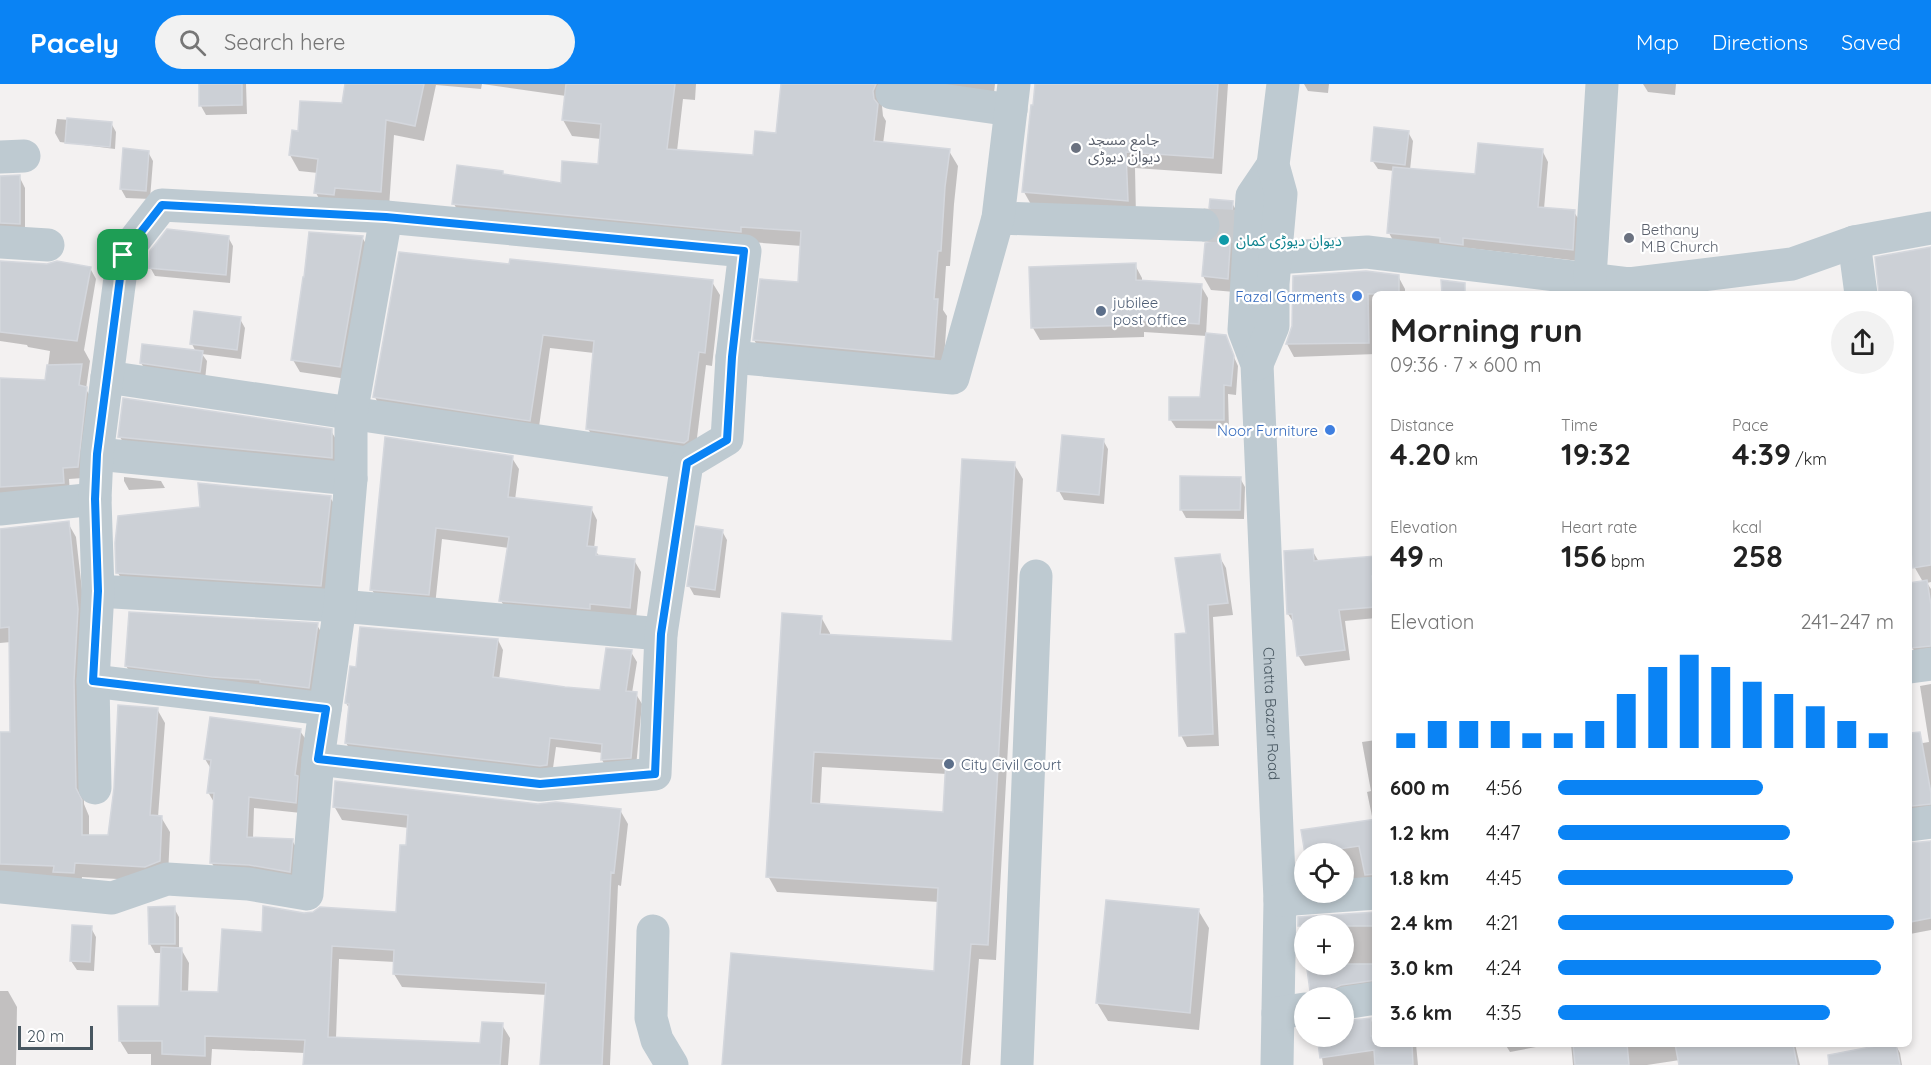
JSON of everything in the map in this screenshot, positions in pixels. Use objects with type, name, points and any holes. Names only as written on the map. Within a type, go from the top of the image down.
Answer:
[{"type":"street","name":"Chatta Bazar Road","points":[[1257,364],[1273,326],[1275,258],[1281,194],[1273,165],[1283,84]]},
{"type":"street","points":[[1590,278],[1602,84]]},
{"type":"street","points":[[732,357],[953,378],[998,218],[1012,97],[892,93]]},
{"type":"street","name":"Chatta Bazar Road","points":[[1273,165],[1252,196],[1244,330],[1257,364],[1280,900],[1291,1011],[1277,1065]]},
{"type":"street","points":[[95,788],[93,681],[98,591],[95,499],[97,454],[106,377],[123,255],[162,205],[386,217],[744,251],[732,357],[727,440],[687,463],[106,377]]},
{"type":"street","points":[[0,887],[112,898],[167,879],[248,884],[307,894],[318,759],[340,606],[351,479],[351,414],[386,217]]},
{"type":"street","points":[[998,218],[1203,225]]},
{"type":"street","points":[[1275,258],[1367,252],[1590,278],[1629,289],[1709,284],[1792,264],[1854,242],[1931,228]]},
{"type":"street","points":[[0,242],[48,245]]},
{"type":"street","points":[[1854,242],[1861,291]]},
{"type":"street","points":[[97,454],[351,479]]},
{"type":"street","points":[[318,759],[540,784],[655,774],[661,634],[687,463]]},
{"type":"street","points":[[0,509],[95,499]]},
{"type":"street","points":[[1017,1065],[1036,576]]},
{"type":"street","points":[[98,591],[340,606],[661,634]]},
{"type":"street","points":[[1912,667],[1931,664]]},
{"type":"street","points":[[93,681],[326,709]]},
{"type":"street","points":[[1912,825],[1931,822]]},
{"type":"street","points":[[1280,900],[1372,893]]},
{"type":"street","points":[[652,931],[651,1018],[657,1040],[672,1065]]},
{"type":"street","points":[[1354,1001],[1372,999]]},
{"type":"building","points":[[199,84],[242,84],[242,105],[199,106]]},
{"type":"building","points":[[345,84],[424,84],[415,126],[386,120],[381,192],[335,188],[334,195],[314,193],[318,159],[289,155],[292,130],[298,131],[300,101],[342,103]]},
{"type":"building","points":[[566,84],[675,84],[667,149],[753,155],[755,131],[776,133],[781,84],[876,84],[873,91],[874,99],[878,104],[874,141],[950,149],[941,251],[938,251],[934,299],[938,299],[934,357],[753,340],[760,279],[798,282],[801,231],[741,227],[741,232],[452,204],[457,165],[503,171],[503,174],[561,183],[562,161],[598,164],[601,124],[562,120]]},
{"type":"building","points":[[1035,84],[1218,84],[1213,158],[1126,152],[1128,201],[1022,192]]},
{"type":"building","points":[[67,118],[112,122],[110,147],[65,143]]},
{"type":"building","points":[[1374,127],[1409,131],[1405,165],[1371,161]]},
{"type":"building","points":[[1478,143],[1543,149],[1538,207],[1575,210],[1573,250],[1463,238],[1463,245],[1440,242],[1440,238],[1387,233],[1393,167],[1475,174]]},
{"type":"building","points":[[123,148],[149,151],[146,191],[120,189]]},
{"type":"building","points":[[20,175],[20,224],[0,223],[0,176]]},
{"type":"building","points":[[1210,199],[1233,201],[1228,279],[1202,276],[1205,243],[1219,235],[1222,226],[1219,216],[1209,208]]},
{"type":"building","points":[[167,229],[229,236],[226,275],[148,268],[150,251]]},
{"type":"building","points":[[309,232],[363,236],[340,367],[291,360]]},
{"type":"building","points":[[1931,247],[1931,565],[1913,568],[1912,291],[1879,291],[1875,257]]},
{"type":"building","points":[[399,252],[509,264],[510,259],[713,280],[705,353],[699,352],[688,440],[684,443],[586,429],[594,341],[543,335],[530,421],[373,397]]},
{"type":"building","points":[[0,261],[47,264],[57,261],[91,267],[77,341],[0,332]]},
{"type":"building","points":[[1136,263],[1136,280],[1202,284],[1199,324],[1138,320],[1138,325],[1031,328],[1029,267]]},
{"type":"building","points":[[1366,271],[1399,275],[1399,291],[1372,291],[1372,294],[1368,294],[1369,343],[1286,344],[1292,326],[1293,276]]},
{"type":"building","points":[[1441,280],[1465,283],[1465,291],[1442,291]]},
{"type":"building","points":[[194,311],[241,317],[237,350],[190,344]]},
{"type":"building","points":[[1206,333],[1226,335],[1234,356],[1231,386],[1224,385],[1224,420],[1169,420],[1169,397],[1200,397]]},
{"type":"building","points":[[142,344],[203,351],[200,372],[140,363]]},
{"type":"building","points":[[82,364],[79,385],[87,387],[78,467],[63,468],[64,483],[0,487],[0,378],[45,380],[47,365]]},
{"type":"building","points":[[123,398],[332,429],[332,458],[118,437]]},
{"type":"building","points":[[1062,435],[1104,439],[1099,495],[1057,491]]},
{"type":"building","points":[[385,437],[513,456],[508,497],[592,507],[587,546],[597,547],[596,555],[635,559],[630,608],[590,604],[590,609],[499,601],[509,537],[436,528],[429,595],[370,590]]},
{"type":"building","points":[[962,459],[1015,462],[988,945],[971,944],[961,1065],[722,1065],[731,953],[934,971],[938,888],[766,877],[782,613],[822,616],[820,634],[952,641]],"holes":[[[814,752],[946,759],[943,812],[811,803]]]},
{"type":"building","points":[[1180,476],[1241,477],[1240,510],[1180,510]]},
{"type":"building","points":[[198,483],[331,496],[321,586],[116,573],[115,543],[118,516],[200,507]]},
{"type":"building","points":[[69,521],[78,609],[74,681],[76,788],[82,800],[82,835],[108,835],[114,788],[118,705],[158,708],[150,815],[162,816],[160,861],[145,867],[75,863],[74,873],[53,872],[54,866],[0,864],[0,732],[10,732],[9,627],[0,628],[0,529]]},
{"type":"building","points":[[696,526],[723,530],[715,590],[687,586]]},
{"type":"building","points":[[1313,549],[1314,561],[1372,556],[1372,607],[1339,610],[1345,650],[1297,656],[1292,614],[1287,614],[1284,551]]},
{"type":"building","points":[[1220,554],[1228,603],[1208,605],[1213,734],[1179,736],[1175,634],[1186,633],[1175,558]]},
{"type":"building","points":[[1927,580],[1931,605],[1931,646],[1912,648],[1912,583]]},
{"type":"building","points":[[129,612],[318,623],[309,688],[260,682],[260,680],[212,677],[125,666]]},
{"type":"building","points":[[360,627],[498,639],[493,677],[600,690],[606,648],[632,650],[626,691],[637,692],[631,758],[601,760],[602,744],[550,738],[547,765],[540,766],[345,743],[349,704],[345,703],[350,666],[356,667]]},
{"type":"building","points":[[210,717],[301,729],[295,775],[298,776],[296,803],[249,797],[247,837],[293,839],[290,872],[249,865],[210,863],[214,793],[207,793],[211,760],[204,759]]},
{"type":"building","points":[[1920,732],[1931,804],[1912,806],[1912,733]]},
{"type":"building","points":[[335,781],[538,804],[556,802],[621,809],[614,873],[611,872],[602,1065],[540,1065],[546,983],[393,974],[394,950],[332,946],[328,1037],[480,1043],[482,1022],[503,1023],[500,1065],[303,1065],[305,1040],[205,1036],[205,1056],[162,1054],[162,1041],[119,1041],[118,1006],[159,1006],[161,947],[182,948],[181,991],[218,992],[222,929],[262,932],[263,906],[304,913],[313,912],[320,907],[396,912],[400,845],[406,845],[408,815],[333,807]]},
{"type":"building","points":[[1372,820],[1372,874],[1365,875],[1359,846],[1354,847],[1354,843],[1303,843],[1301,830]]},
{"type":"building","points":[[1931,841],[1931,918],[1912,922],[1912,843]]},
{"type":"building","points":[[1106,900],[1199,909],[1190,1013],[1096,1003]]},
{"type":"building","points":[[175,906],[175,944],[149,944],[148,907]]},
{"type":"building","points":[[1372,912],[1372,926],[1354,926],[1354,915],[1329,915]]},
{"type":"building","points":[[72,925],[92,926],[90,962],[70,961]]},
{"type":"building","points":[[1354,964],[1372,964],[1372,981],[1336,987],[1309,987],[1308,975],[1354,975]]},
{"type":"building","points":[[1371,1018],[1372,1047],[1412,1047],[1413,1065],[1375,1065],[1374,1050],[1320,1058],[1318,1047],[1354,1047],[1354,1020]]},
{"type":"building","points":[[1573,1047],[1627,1047],[1629,1065],[1575,1065]]},
{"type":"building","points":[[1676,1047],[1794,1047],[1797,1065],[1679,1065]]},
{"type":"building","points":[[1870,1047],[1897,1047],[1900,1065],[1829,1065],[1828,1055]]},
{"type":"tunnel","points":[[1203,225],[1250,227]]},
{"type":"place","name":"جامع مسجد دیوان دیوڑی","points":[[1076,148]]},
{"type":"place","name":"Bethany M.B Church","points":[[1629,238]]},
{"type":"place","name":"دیوان دیوڑی کمان","points":[[1224,240]]},
{"type":"place","name":"Fazal Garments","points":[[1357,296]]},
{"type":"place","name":"jubilee post office","points":[[1101,311]]},
{"type":"place","name":"Noor Furniture","points":[[1330,430]]},
{"type":"place","name":"City Civil Court","points":[[949,764]]},
{"type":"route","points":[[162,205],[386,217],[744,251],[732,357],[727,440],[687,463],[661,634],[655,774],[540,784],[318,759],[326,709],[93,681],[98,591],[95,499],[97,454],[123,255],[162,205]]}]
